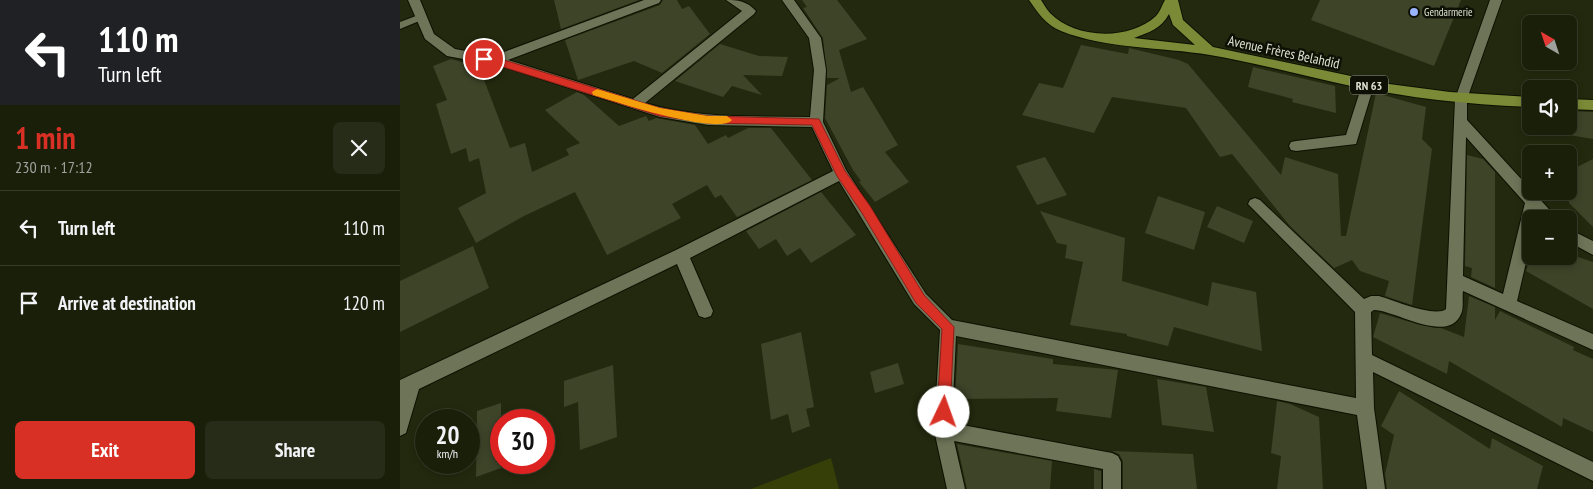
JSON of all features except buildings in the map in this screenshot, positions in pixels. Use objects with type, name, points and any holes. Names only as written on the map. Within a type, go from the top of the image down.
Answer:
[{"type":"main road","points":[[1034,1],[1046,16],[1062,28],[1083,35],[1107,38],[1128,36],[1146,31],[1160,22],[1169,11],[1172,0]]},
{"type":"main road","points":[[1172,0],[1177,22],[1208,51]]},
{"type":"main road","name":"Avenue Frères Belahdid","points":[[1107,38],[1136,44],[1208,51],[1368,85],[1461,99],[1522,102]]},
{"type":"main road","points":[[1577,104],[1593,105]]},
{"type":"street","points":[[414,0],[429,36],[451,53],[501,62]]},
{"type":"street","points":[[655,0],[495,60],[660,112],[708,120],[816,122]]},
{"type":"street","points":[[635,104],[750,11],[732,0]]},
{"type":"street","points":[[788,0],[814,38],[820,70],[816,122],[841,173],[866,210],[920,299],[948,327],[1365,408]]},
{"type":"street","points":[[1363,309],[1371,303],[1379,302],[1433,320],[1446,319],[1454,312],[1462,123],[1461,99],[1496,0]]},
{"type":"street","points":[[1296,146],[1351,140],[1368,85]]},
{"type":"street","points":[[1462,123],[1541,210]]},
{"type":"street","points":[[400,427],[405,387],[681,255],[841,173]]},
{"type":"street","points":[[1509,303],[1532,202]]},
{"type":"street","points":[[1256,204],[1363,309],[1365,408],[1376,489]]},
{"type":"street","points":[[1577,240],[1593,249]]},
{"type":"street","points":[[681,255],[705,311]]},
{"type":"street","points":[[1455,280],[1593,342]]},
{"type":"street","points":[[948,327],[943,430],[956,489]]},
{"type":"street","points":[[1364,359],[1593,472]]},
{"type":"street","points":[[943,430],[1112,462],[1112,489]]},
{"type":"lane","points":[[400,26],[421,17]]},
{"type":"green space","points":[[831,458],[839,489],[751,489]]},
{"type":"slow traffic","points":[[597,92],[660,112],[708,120],[727,120]]},
{"type":"place","name":"Gendarmerie","points":[[1414,12]]},
{"type":"route","points":[[484,59],[501,62],[660,112],[708,120],[816,122],[841,173],[866,210],[920,299],[948,327],[944,412]]}]
